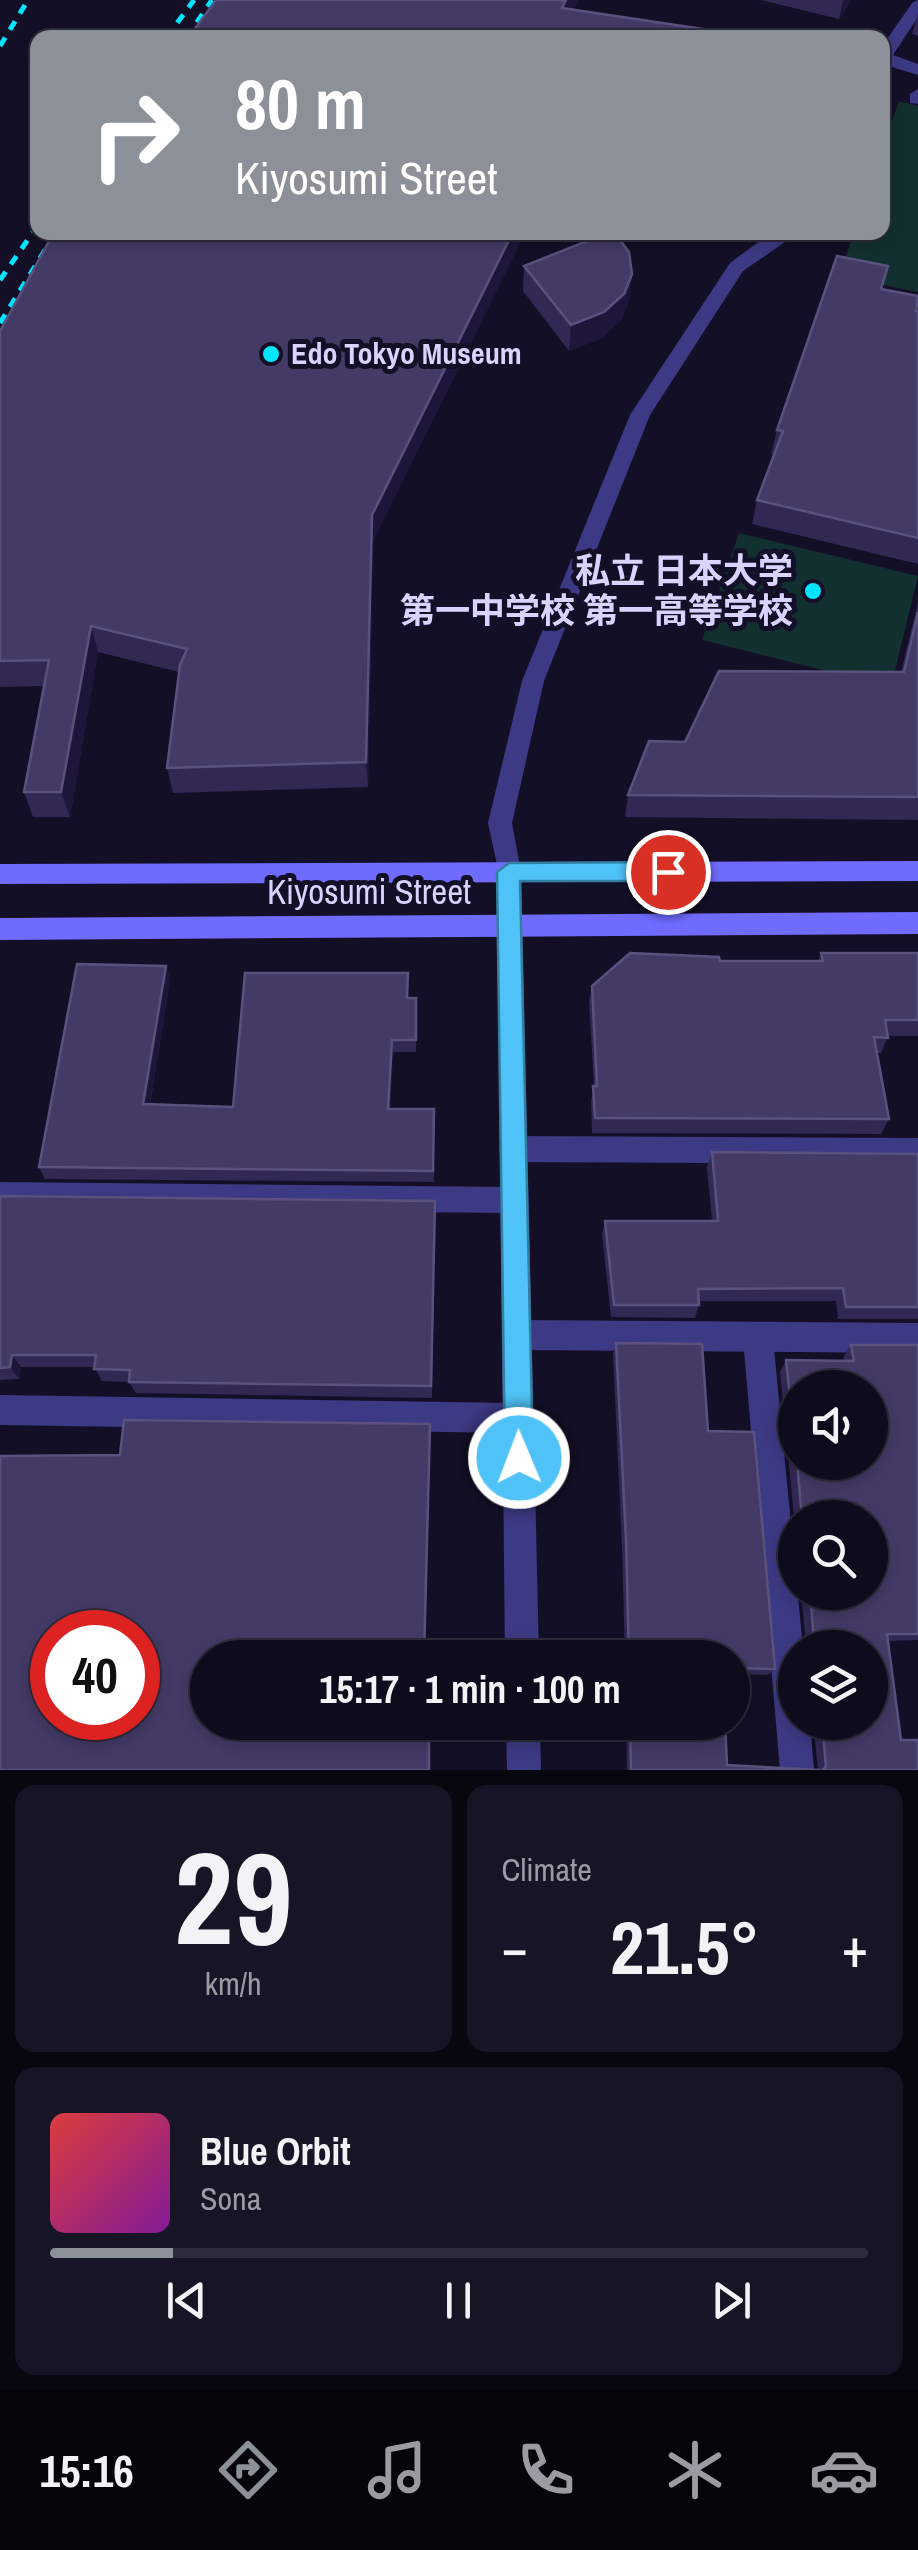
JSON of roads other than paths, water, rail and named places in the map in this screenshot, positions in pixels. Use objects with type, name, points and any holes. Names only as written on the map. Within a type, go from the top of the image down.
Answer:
[{"type":"main road","name":"Kiyosumi Street","points":[[0,874],[918,871]]},
{"type":"main road","name":"Kiyosumi Street","points":[[0,929],[918,922]]},
{"type":"street","points":[[890,49],[918,5]]},
{"type":"street","points":[[890,60],[918,70]]},
{"type":"street","points":[[522,1640],[509,872],[500,823],[533,680],[640,415],[736,266],[748,240]]},
{"type":"street","points":[[736,266],[776,240]]},
{"type":"street","points":[[513,1149],[918,1151]]},
{"type":"street","points":[[0,1195],[514,1200]]},
{"type":"street","points":[[516,1334],[918,1338]]},
{"type":"street","points":[[758,1338],[797,1770]]},
{"type":"street","points":[[0,1410],[518,1418]]},
{"type":"street","points":[[523,1740],[524,1770]]},
{"type":"railway","points":[[0,46],[28,0]]},
{"type":"railway","points":[[172,30],[194,0]]},
{"type":"railway","points":[[191,30],[212,0]]},
{"type":"railway","points":[[0,280],[30,237]]},
{"type":"railway","points":[[0,323],[51,240]]},
{"type":"place","name":"Edo Tokyo Museum","points":[[271,354]]},
{"type":"place","name":"私立 日本大学 第一中学校 第一高等学校","points":[[813,591]]}]
